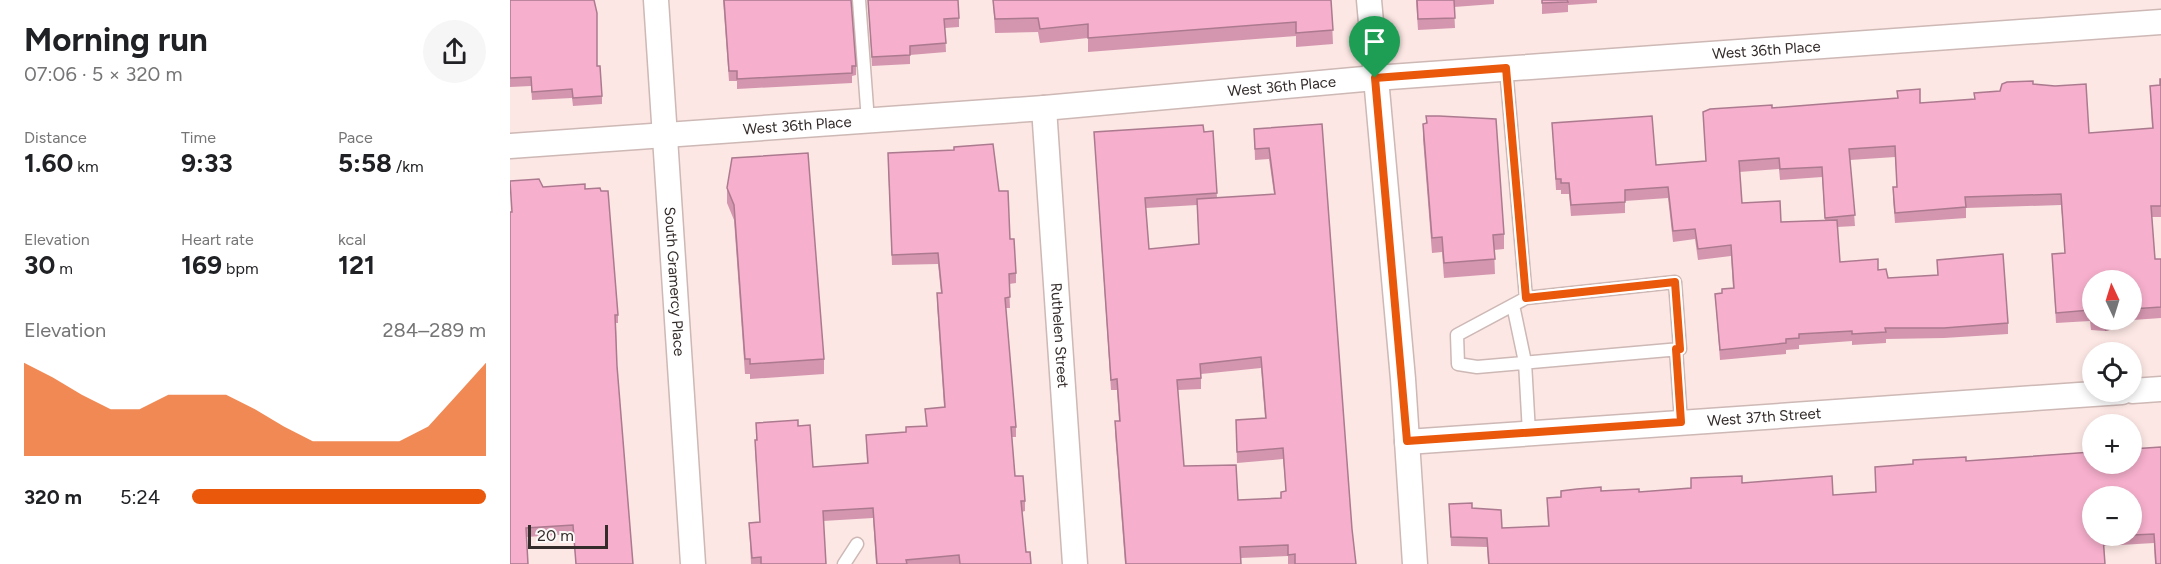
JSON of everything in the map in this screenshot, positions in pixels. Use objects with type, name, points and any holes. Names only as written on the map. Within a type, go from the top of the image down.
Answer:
[{"type":"street","name":"South Gramercy Place","points":[[656,0],[667,135],[693,564]]},
{"type":"street","points":[[1369,0],[1407,441],[1415,564]]},
{"type":"street","name":"West 36th Place","points":[[510,146],[1044,108],[1506,68],[2161,22]]},
{"type":"street","name":"Ruthelen Street","points":[[1044,108],[1075,564]]},
{"type":"street","points":[[2142,390],[2161,389]]},
{"type":"street","name":"West 37th Street","points":[[1407,441],[2082,395]]},
{"type":"lane","points":[[859,0],[868,121]]},
{"type":"lane","points":[[1506,68],[1526,298]]},
{"type":"lane","points":[[1675,282],[1680,349],[1477,367],[1458,364],[1457,335],[1526,298],[1675,282]]},
{"type":"lane","points":[[1513,305],[1525,362],[1529,433]]},
{"type":"lane","points":[[1676,349],[1681,422]]},
{"type":"lane","points":[[844,564],[857,544]]},
{"type":"building","points":[[510,0],[594,0],[597,13],[597,66],[600,66],[602,96],[573,98],[572,89],[532,92],[531,77],[510,78]]},
{"type":"building","points":[[724,0],[851,0],[856,66],[852,66],[852,73],[737,79],[737,71],[729,71]]},
{"type":"building","points":[[868,0],[958,0],[959,18],[944,19],[946,43],[910,46],[910,55],[872,57]]},
{"type":"building","points":[[993,0],[1331,0],[1333,30],[1296,33],[1296,22],[1088,38],[1088,24],[1040,29],[1038,18],[995,19]]},
{"type":"building","points":[[1417,0],[1454,0],[1455,18],[1418,19]]},
{"type":"building","points":[[1542,0],[1567,0],[1568,2],[1542,3]]},
{"type":"building","points":[[2161,79],[2161,206],[2151,206],[2155,259],[2161,259],[2161,307],[2142,308],[2142,270],[2082,270],[2082,311],[2056,313],[2052,254],[2065,253],[2061,194],[1965,197],[1966,207],[1895,213],[1893,187],[1897,187],[1895,146],[1849,149],[1855,215],[1825,218],[1822,167],[1780,169],[1779,158],[1739,161],[1742,203],[1780,201],[1781,222],[1837,220],[1840,262],[1878,259],[1878,270],[1886,269],[1888,278],[1938,275],[1937,260],[2003,254],[2008,323],[1944,328],[1885,328],[1886,332],[1852,334],[1852,331],[1799,334],[1799,338],[1786,339],[1786,343],[1720,350],[1715,294],[1722,293],[1722,289],[1734,288],[1731,245],[1698,249],[1695,229],[1673,231],[1668,187],[1625,190],[1625,202],[1571,205],[1569,183],[1561,183],[1561,179],[1556,179],[1552,123],[1652,116],[1656,165],[1706,161],[1703,112],[1710,109],[1772,105],[1772,108],[1898,98],[1897,91],[1920,89],[1920,103],[1975,99],[1974,93],[2000,91],[2002,84],[2007,82],[2033,81],[2033,84],[2055,86],[2086,84],[2089,133],[2153,128],[2150,86],[2160,85]]},
{"type":"building","points":[[1426,116],[1496,119],[1504,234],[1493,235],[1495,259],[1444,263],[1442,237],[1432,238],[1423,124],[1427,123]]},
{"type":"building","points":[[1322,124],[1356,564],[1295,564],[1295,554],[1288,555],[1288,545],[1240,547],[1241,564],[1126,564],[1115,421],[1120,421],[1117,379],[1111,380],[1094,132],[1203,125],[1204,132],[1213,131],[1217,193],[1145,198],[1149,249],[1199,244],[1197,199],[1275,194],[1269,148],[1255,149],[1254,129]],"holes":[[[1261,357],[1266,418],[1236,420],[1237,452],[1283,448],[1286,491],[1281,492],[1281,498],[1238,500],[1236,465],[1184,466],[1177,380],[1201,378],[1200,364]]]},
{"type":"building","points":[[993,144],[999,191],[1008,191],[1010,239],[1014,239],[1016,273],[1009,274],[1010,297],[1005,298],[1016,427],[1011,427],[1015,476],[1023,476],[1025,501],[1021,501],[1026,552],[1030,552],[1031,564],[960,564],[959,555],[906,560],[907,564],[877,564],[873,508],[823,511],[826,564],[761,564],[761,557],[752,558],[749,523],[760,522],[756,423],[798,420],[798,426],[810,425],[813,467],[868,463],[866,435],[906,432],[906,427],[927,426],[925,409],[945,407],[937,293],[942,293],[938,253],[892,255],[888,153],[954,150],[954,147]]},
{"type":"building","points":[[808,153],[824,359],[750,364],[750,359],[745,359],[734,205],[727,188],[732,158]]},
{"type":"building","points":[[539,179],[543,187],[585,184],[585,189],[600,188],[601,191],[608,191],[618,315],[615,315],[617,366],[633,564],[576,564],[573,525],[526,528],[528,564],[510,564],[510,212],[512,212],[510,181]]},
{"type":"building","points":[[2161,447],[2161,564],[2156,564],[2154,534],[2142,535],[2142,486],[2082,486],[2082,546],[2104,546],[2105,564],[1489,564],[1487,538],[1451,537],[1449,504],[1472,503],[1472,508],[1501,510],[1502,528],[1549,526],[1547,498],[1561,497],[1561,491],[1601,487],[1601,491],[1639,489],[1639,492],[1691,488],[1691,478],[1742,476],[1742,483],[1832,476],[1833,495],[1876,492],[1875,467],[1913,464],[1913,460],[1966,457],[1966,461],[2082,453],[2082,474],[2142,474],[2142,448]]},
{"type":"route","points":[[1506,68],[1526,298],[1675,282],[1680,349],[1676,349],[1681,422],[1407,441],[1375,78],[1506,68]]}]
